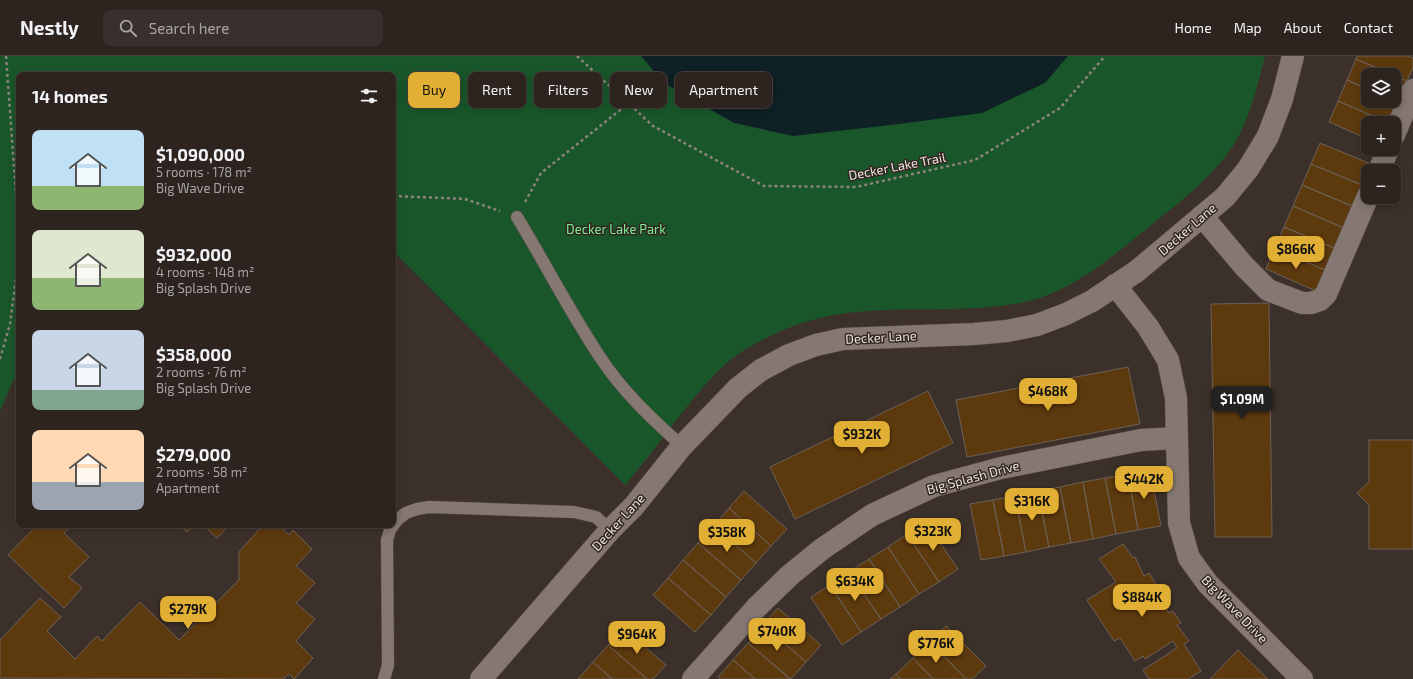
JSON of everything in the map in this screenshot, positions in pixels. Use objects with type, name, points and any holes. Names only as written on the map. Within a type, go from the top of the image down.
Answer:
[{"type":"street","name":"Decker Lane","points":[[481,679],[610,530],[634,506],[682,446],[738,388],[761,370],[789,355],[816,345],[843,339],[974,334],[1007,331],[1037,325],[1092,302],[1157,255],[1225,197],[1248,169],[1268,136],[1282,99],[1293,56]]},
{"type":"street","points":[[1401,118],[1413,90]]},
{"type":"street","points":[[1202,216],[1244,266],[1268,290],[1302,303],[1312,303],[1320,300],[1326,294],[1365,204]]},
{"type":"street","name":"Big Wave Drive","points":[[1115,285],[1148,327],[1168,360],[1176,398],[1179,523],[1189,558],[1208,584],[1302,679]]},
{"type":"street","name":"Big Splash Drive","points":[[693,679],[757,607],[790,574],[822,549],[872,515],[934,486],[1001,468],[1141,440],[1177,438]]},
{"type":"lane","points":[[517,217],[600,358],[627,392],[657,424],[682,446]]},
{"type":"lane","points":[[396,524],[406,513],[429,507],[574,512],[596,517],[610,530]]},
{"type":"lane","points":[[384,679],[388,665],[387,540],[392,528]]},
{"type":"path","points":[[6,56],[16,193]]},
{"type":"path","name":"Decker Lake Trail","points":[[578,56],[610,85]]},
{"type":"path","name":"Decker Lake Trail","points":[[634,108],[653,126],[764,186],[856,187],[975,160],[1060,108],[1105,56]]},
{"type":"path","points":[[396,196],[465,199],[517,217],[541,173],[623,108]]},
{"type":"path","points":[[0,359],[10,324],[16,279]]},
{"type":"green space","name":"Decker Lake Park","points":[[0,56],[1265,56],[1256,91],[1244,125],[1239,136],[1225,157],[1187,196],[1124,247],[1090,272],[1054,292],[1034,300],[1014,304],[958,309],[845,313],[818,318],[775,334],[751,346],[736,356],[714,375],[693,399],[625,485],[396,254],[396,72],[16,72],[16,374],[0,411]]},
{"type":"shaded area","points":[[641,56],[1068,56],[1045,83],[982,113],[793,136],[734,123],[708,108],[772,108],[772,72],[675,72],[675,89],[667,85],[667,72],[655,72]]},
{"type":"building","points":[[1357,56],[1408,56],[1413,58],[1413,68],[1407,81],[1401,78],[1401,68],[1377,68],[1356,59]]},
{"type":"building","points":[[1356,59],[1377,68],[1361,68],[1361,86],[1347,80]]},
{"type":"building","points":[[1401,78],[1407,81],[1401,95]]},
{"type":"building","points":[[1347,80],[1361,86],[1361,108],[1395,108],[1392,116],[1373,116],[1338,101]]},
{"type":"building","points":[[1338,101],[1373,116],[1361,116],[1361,136],[1329,122]]},
{"type":"building","points":[[1320,143],[1371,164],[1361,164],[1361,185],[1311,164]]},
{"type":"building","points":[[1311,164],[1361,185],[1361,187],[1352,206],[1302,185]]},
{"type":"building","points":[[1302,185],[1352,206],[1344,228],[1293,206]]},
{"type":"building","points":[[1293,206],[1344,228],[1334,248],[1284,227]]},
{"type":"building","points":[[1284,227],[1334,248],[1325,270],[1275,248]]},
{"type":"building","points":[[1275,248],[1325,270],[1316,291],[1266,269]]},
{"type":"building","points":[[1269,303],[1272,537],[1215,537],[1211,304]]},
{"type":"building","points":[[1128,367],[1140,424],[967,457],[956,400]]},
{"type":"building","points":[[928,391],[953,443],[795,519],[770,467]]},
{"type":"building","points":[[1369,440],[1413,440],[1413,549],[1369,549],[1369,505],[1357,493],[1369,482]]},
{"type":"building","points":[[1150,470],[1161,526],[1138,530],[1128,474]]},
{"type":"building","points":[[1128,474],[1138,530],[1116,534],[1105,478]]},
{"type":"building","points":[[1105,478],[1116,534],[1093,539],[1083,482]]},
{"type":"building","points":[[1083,482],[1093,539],[1071,543],[1060,487]]},
{"type":"building","points":[[1060,487],[1071,543],[1049,547],[1038,491]]},
{"type":"building","points":[[744,491],[787,529],[771,546],[729,508]]},
{"type":"building","points":[[1038,491],[1049,547],[1026,552],[1015,496]]},
{"type":"building","points":[[1015,496],[1026,552],[1004,556],[993,500]]},
{"type":"building","points":[[993,500],[1004,556],[981,560],[970,504]]},
{"type":"building","points":[[729,508],[771,546],[756,563],[714,526]]},
{"type":"building","points":[[926,522],[958,569],[939,582],[907,534]]},
{"type":"building","points":[[714,526],[756,563],[741,580],[698,543]]},
{"type":"building","points":[[34,528],[69,528],[64,533],[89,557],[69,577],[82,588],[64,608],[8,555]]},
{"type":"building","points":[[182,528],[191,528],[187,532]]},
{"type":"building","points":[[206,528],[226,528],[217,538]]},
{"type":"building","points":[[260,528],[281,528],[289,535],[293,530],[312,549],[296,566],[315,583],[296,603],[315,619],[296,641],[313,658],[294,679],[289,674],[283,679],[0,678],[0,640],[40,598],[61,617],[47,631],[75,659],[97,636],[102,641],[140,602],[179,640],[239,580],[239,552]]},
{"type":"building","points":[[907,534],[939,582],[919,594],[888,547]]},
{"type":"building","points":[[698,543],[741,580],[726,597],[683,560]]},
{"type":"building","points":[[1123,544],[1133,558],[1135,557],[1144,576],[1149,573],[1167,602],[1163,604],[1169,613],[1173,611],[1181,623],[1177,625],[1189,641],[1184,644],[1201,671],[1188,679],[1149,679],[1143,670],[1177,648],[1173,641],[1145,659],[1143,656],[1135,661],[1120,638],[1114,641],[1087,600],[1116,582],[1099,559]]},
{"type":"building","points":[[888,547],[919,594],[900,607],[869,559]]},
{"type":"building","points":[[869,559],[900,607],[881,619],[849,572]]},
{"type":"building","points":[[683,560],[726,597],[711,615],[668,578]]},
{"type":"building","points":[[849,572],[881,619],[861,632],[830,585]]},
{"type":"building","points":[[668,578],[711,615],[695,632],[653,595]]},
{"type":"building","points":[[830,585],[861,632],[842,645],[811,597]]},
{"type":"building","points":[[778,608],[821,645],[806,662],[763,625]]},
{"type":"building","points":[[763,625],[806,662],[791,679],[748,643]]},
{"type":"building","points":[[946,626],[986,666],[972,679],[966,679],[929,641]]},
{"type":"building","points":[[623,628],[666,665],[653,679],[647,679],[608,645]]},
{"type":"building","points":[[929,641],[966,679],[933,679],[913,658]]},
{"type":"building","points":[[748,643],[790,679],[755,679],[733,660]]},
{"type":"building","points":[[608,645],[647,679],[612,679],[593,662]]},
{"type":"building","points":[[1238,650],[1268,679],[1210,679]]},
{"type":"building","points":[[913,658],[933,679],[901,679],[896,674]]},
{"type":"building","points":[[733,660],[755,679],[720,679],[718,677]]},
{"type":"building","points":[[593,662],[612,679],[578,679]]},
{"type":"building","points":[[896,674],[901,679],[890,679]]}]
